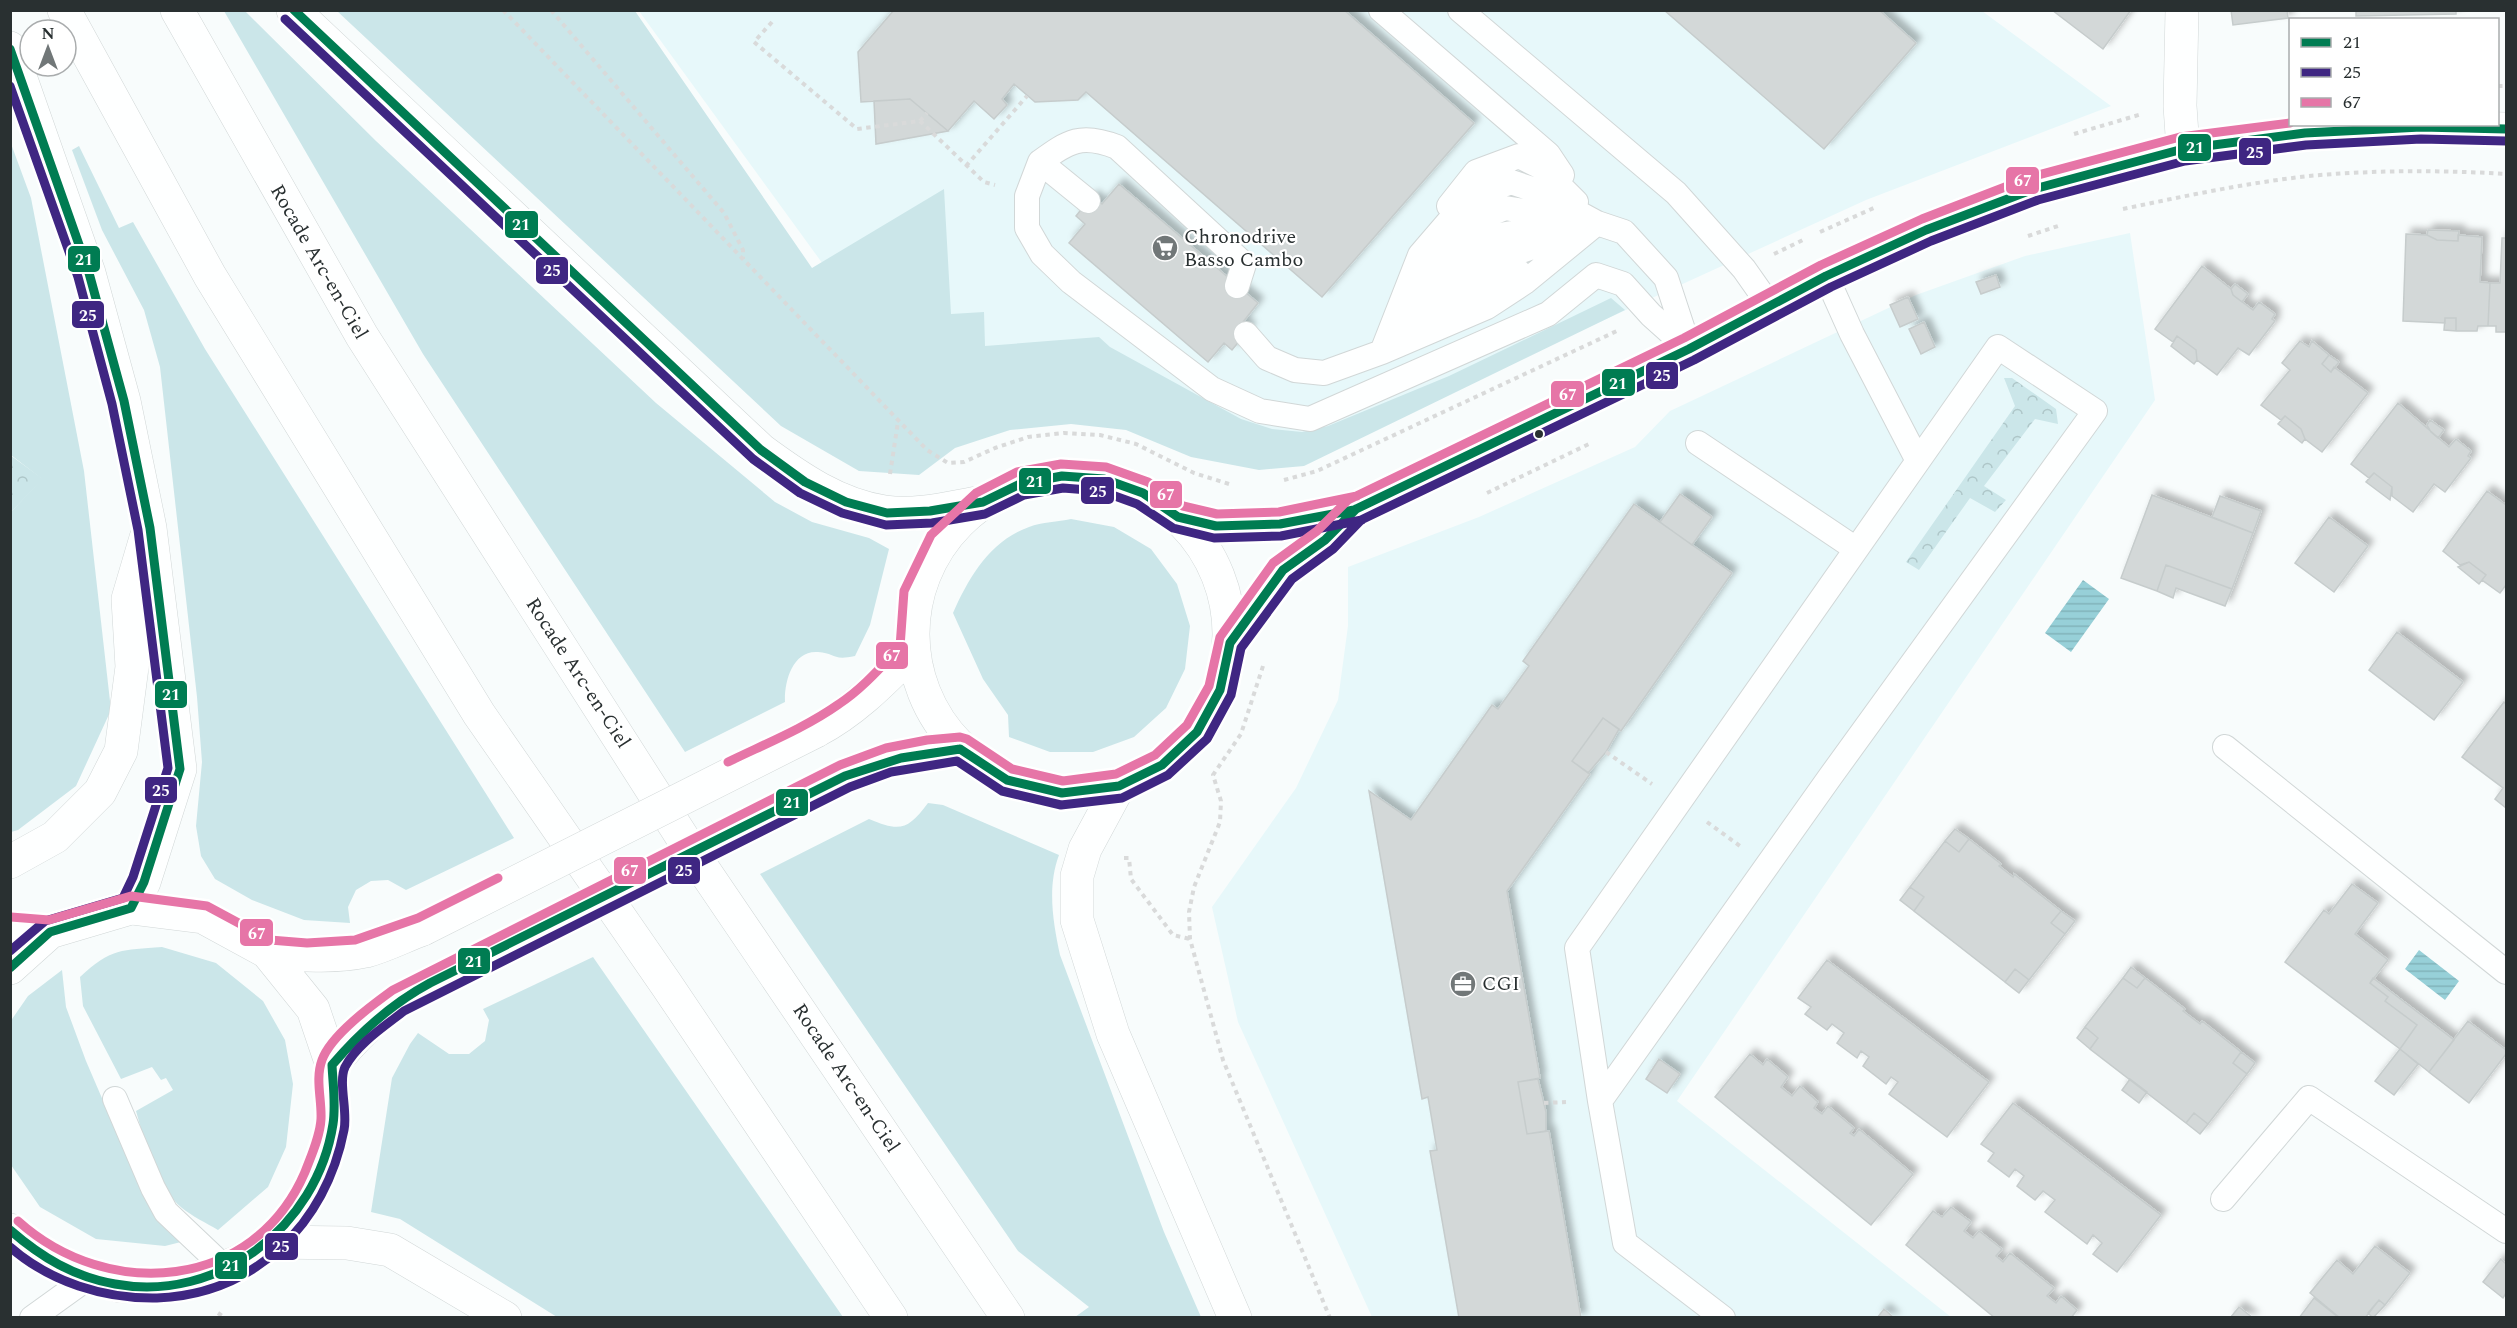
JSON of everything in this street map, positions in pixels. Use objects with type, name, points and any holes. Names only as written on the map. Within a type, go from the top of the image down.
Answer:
[{"type":"main road","points":[[64,10],[210,276],[479,714],[666,984],[891,1317]]},
{"type":"main road","name":"Rocade Arc-en-Ciel","points":[[177,10],[362,336],[693,854],[1008,1317]]},
{"type":"main road","points":[[293,10],[761,450],[805,482],[846,502],[887,513],[930,511],[983,502],[1020,484],[1062,476],[1104,479],[1143,493],[1178,517],[1208,554],[1226,597],[1230,643],[1220,690],[1197,732],[1162,765],[1119,786],[1062,794],[1018,783],[1007,780],[960,749],[927,705],[912,652],[916,594],[941,542],[983,502]]},
{"type":"main road","points":[[2182,10],[2180,106],[2183,149]]},
{"type":"main road","points":[[10,48],[89,273],[124,401],[150,528],[180,769],[144,882],[131,908]]},
{"type":"main road","points":[[1178,517],[1216,526],[1280,524],[1354,510],[1689,349],[1826,276],[1926,230],[2034,189],[2183,149],[2305,133],[2421,127],[2506,129]]},
{"type":"main road","points":[[1230,643],[1283,570],[1325,540],[1354,510]]},
{"type":"main road","points":[[10,862],[55,837],[100,792],[121,751],[132,667],[128,598],[150,528]]},
{"type":"main road","points":[[267,952],[307,955],[356,952],[368,950],[423,929],[848,713],[874,691],[912,652]]},
{"type":"main road","points":[[332,1065],[380,1014],[398,1001],[452,973],[845,776],[888,760],[919,753],[960,749]]},
{"type":"main road","points":[[1119,786],[1094,832],[1079,867],[1075,895],[1077,920],[1113,1034],[1235,1317]]},
{"type":"main road","points":[[10,929],[50,932],[131,908],[203,917],[267,952],[313,1009],[332,1065],[333,1124],[315,1180],[301,1207],[272,1242],[225,1268],[188,1282],[155,1287],[121,1286],[72,1273],[28,1248],[10,1230]]},
{"type":"main road","points":[[10,968],[50,932]]},
{"type":"main road","points":[[272,1242],[347,1243],[390,1250],[505,1317]]},
{"type":"lane","points":[[1381,10],[1548,154],[1597,223]]},
{"type":"lane","points":[[1460,10],[1676,193],[1744,268],[1770,306]]},
{"type":"lane","points":[[1237,286],[1244,264],[1117,147],[1097,139],[1066,143],[1040,162],[1027,196],[1027,228],[1042,254],[1071,282],[1212,389],[1260,411],[1310,419],[1548,314],[1596,275],[1623,284],[1651,315],[1689,349]]},
{"type":"lane","points":[[1382,352],[1419,244],[1476,172],[1519,156],[1541,167],[1597,223]]},
{"type":"lane","points":[[1040,162],[1088,201]]},
{"type":"lane","points":[[1382,352],[1421,269],[1462,225],[1505,208],[1597,223],[1624,232],[1666,278],[1689,349]]},
{"type":"lane","points":[[1246,333],[1267,358],[1295,370],[1324,372],[1382,352],[1487,307],[1525,282],[1597,223]]},
{"type":"lane","points":[[1382,352],[1424,297],[1447,277],[1597,223]]},
{"type":"lane","points":[[1826,276],[1852,333],[1918,461]]},
{"type":"lane","points":[[1600,1101],[1830,777],[2095,411],[1998,347],[1577,948],[1600,1101],[1625,1243],[1723,1317]]},
{"type":"lane","points":[[1698,442],[1856,549]]},
{"type":"lane","points":[[2225,747],[2506,972]]},
{"type":"lane","points":[[2223,1199],[2309,1098],[2506,1231]]},
{"type":"lane","points":[[115,1099],[153,1188],[166,1212],[225,1268]]},
{"type":"lane","points":[[32,1317],[89,1277]]},
{"type":"path","points":[[503,10],[898,422],[927,450],[948,464],[964,462],[1028,437],[1064,433],[1100,435],[1136,444],[1194,473],[1235,485]]},
{"type":"path","points":[[551,10],[724,213],[743,250],[743,260]]},
{"type":"path","points":[[772,22],[754,42],[857,129],[920,121],[927,113]]},
{"type":"path","points":[[966,166],[1027,96]]},
{"type":"path","points":[[920,121],[984,182],[1027,196]]},
{"type":"path","points":[[890,478],[898,422]]},
{"type":"path","points":[[1264,662],[1241,734],[1213,776],[1221,801],[1220,822],[1194,887],[1189,912],[1190,939],[1223,1060],[1330,1317]]},
{"type":"path","points":[[1119,858],[1129,858],[1131,879],[1173,935],[1190,939]]},
{"type":"shaded area","points":[[639,11],[1982,11],[2111,106],[1866,200],[1580,331],[1287,455],[1151,409],[945,432]]},
{"type":"shaded area","points":[[2130,233],[2155,400],[1677,1101],[1951,1317],[1372,1317],[1238,1022],[1212,907],[1296,788],[1338,700],[1348,626],[1348,567],[1479,517],[1635,447],[1670,411],[1916,295],[2025,256]]},
{"type":"green space","points":[[224,11],[245,11],[376,141],[656,403],[775,502],[812,522],[869,538],[889,549],[870,625],[855,656],[838,657],[818,652],[802,656],[791,669],[788,677],[785,702],[685,752],[423,354]]},
{"type":"green space","points":[[337,11],[635,11],[812,268],[944,189],[951,314],[984,312],[985,346],[1099,337],[1110,347],[1241,419],[1272,429],[1302,432],[1328,426],[1449,376],[1611,298],[1625,310],[1304,466],[1259,470],[1191,457],[1126,430],[1071,424],[1010,430],[955,448],[919,475],[859,471],[781,426]]},
{"type":"green space","points":[[10,141],[31,198],[84,471],[111,710],[76,786],[18,830],[11,832],[11,512],[42,479],[11,455]]},
{"type":"green space","points":[[79,146],[119,228],[133,222],[205,349],[514,838],[406,890],[388,880],[371,881],[356,890],[348,907],[350,923],[304,920],[252,900],[215,879],[201,856],[196,826],[202,762],[197,697],[160,367],[144,310],[102,230],[72,150]]},
{"type":"green space","points":[[2004,378],[2012,378],[2056,409],[2058,424],[2035,419],[1984,486],[2006,500],[1995,512],[1970,498],[1919,570],[1906,562],[2015,406]]},
{"type":"green space","points":[[10,455],[43,479],[11,512],[10,512]]},
{"type":"green space","points":[[1071,519],[1114,527],[1151,549],[1177,584],[1190,626],[1185,669],[1166,708],[1134,737],[1093,752],[1050,752],[1009,737],[1008,715],[983,679],[953,613],[966,586],[982,562],[1003,541],[1034,525]]},
{"type":"green space","points":[[928,803],[943,805],[1059,855],[1052,892],[1053,917],[1060,955],[1164,1232],[1201,1317],[1075,1317],[1089,1307],[1018,1251],[760,874],[869,819],[888,826],[903,826],[915,819]]},
{"type":"green space","points":[[162,947],[216,963],[263,1001],[285,1040],[293,1084],[286,1147],[268,1187],[218,1230],[186,1211],[173,1199],[158,1176],[148,1150],[136,1111],[173,1090],[166,1078],[161,1080],[152,1067],[121,1079],[83,1006],[80,977],[100,960],[127,950]]},
{"type":"green space","points":[[593,957],[843,1317],[557,1317],[400,1219],[371,1212],[392,1078],[418,1033],[449,1054],[469,1054],[485,1041],[489,1020],[483,1009]]},
{"type":"green space","points":[[62,970],[66,1007],[86,1061],[144,1196],[189,1240],[165,1246],[96,1239],[40,1207],[11,1165],[10,1022],[28,996]]},
{"type":"water","points":[[2083,580],[2109,599],[2071,652],[2045,633]]},
{"type":"water","points":[[2419,950],[2459,981],[2445,1000],[2405,969]]},
{"type":"building","points":[[894,10],[1344,10],[1474,123],[1322,297],[1086,92],[1078,100],[1035,102],[1014,84],[1002,99],[1007,105],[994,119],[974,101],[948,131],[910,99],[861,102],[858,52]]},
{"type":"building","points":[[1664,10],[1879,10],[1916,43],[1824,149]]},
{"type":"building","points":[[2052,10],[2131,10],[2103,49]]},
{"type":"building","points":[[2231,10],[2287,10],[2288,18],[2233,25]]},
{"type":"building","points":[[2356,10],[2456,10],[2456,14],[2356,16]]},
{"type":"building","points":[[910,99],[948,131],[876,144],[874,101]]},
{"type":"building","points":[[1119,184],[1258,303],[1243,322],[1250,328],[1232,350],[1224,343],[1208,362],[1069,243],[1085,224],[1076,216],[1088,201],[1093,196],[1102,204]]},
{"type":"building","points":[[2428,230],[2459,231],[2458,241],[2437,240],[2427,235]]},
{"type":"building","points":[[2406,234],[2427,235],[2437,240],[2458,241],[2458,235],[2482,237],[2480,282],[2490,283],[2488,326],[2478,326],[2477,331],[2456,331],[2456,318],[2445,318],[2445,323],[2403,321]]},
{"type":"building","points":[[2502,238],[2506,238],[2506,332],[2496,332],[2496,326],[2488,326],[2490,283],[2500,283]]},
{"type":"building","points":[[2202,266],[2253,310],[2259,302],[2275,314],[2272,319],[2275,321],[2249,355],[2238,348],[2217,375],[2197,360],[2196,350],[2177,336],[2173,342],[2155,329]]},
{"type":"building","points":[[1996,275],[2000,287],[1981,294],[1976,282]]},
{"type":"building","points":[[2235,284],[2248,294],[2242,302],[2233,295],[2231,289]]},
{"type":"building","points":[[1908,297],[1918,319],[1900,327],[1890,305]]},
{"type":"building","points":[[2445,318],[2456,318],[2456,331],[2444,330]]},
{"type":"building","points":[[1924,322],[1935,347],[1921,354],[1909,329]]},
{"type":"building","points":[[2177,336],[2196,350],[2197,360],[2194,364],[2171,346]]},
{"type":"building","points":[[2300,341],[2309,347],[2312,341],[2329,355],[2322,364],[2331,372],[2334,367],[2368,393],[2322,452],[2305,439],[2301,429],[2285,416],[2281,420],[2261,405],[2290,370],[2282,363]]},
{"type":"building","points":[[2329,355],[2339,362],[2331,372],[2322,364]]},
{"type":"building","points":[[2398,403],[2449,447],[2456,439],[2471,451],[2468,456],[2471,458],[2445,492],[2434,484],[2413,512],[2392,496],[2392,487],[2374,473],[2369,478],[2351,464]]},
{"type":"building","points":[[2285,416],[2301,429],[2305,439],[2302,443],[2278,424]]},
{"type":"building","points":[[2430,420],[2444,430],[2438,438],[2427,425]]},
{"type":"building","points":[[2374,473],[2392,487],[2390,500],[2366,482]]},
{"type":"building","points":[[2487,491],[2506,505],[2506,585],[2500,593],[2482,580],[2486,575],[2469,562],[2460,565],[2443,551]]},
{"type":"building","points":[[1680,494],[1712,517],[1692,545],[1660,522]]},
{"type":"building","points":[[2152,495],[2253,533],[2232,589],[2166,565],[2157,591],[2121,578]]},
{"type":"building","points":[[2220,496],[2261,511],[2253,533],[2212,517]]},
{"type":"building","name":"CGI","points":[[1634,504],[1732,573],[1621,731],[1603,718],[1572,761],[1590,774],[1507,891],[1540,1078],[1518,1082],[1527,1134],[1549,1131],[1581,1318],[1459,1318],[1430,1151],[1437,1150],[1428,1097],[1422,1099],[1369,791],[1411,820],[1492,705],[1498,709],[1529,666],[1523,661]]},
{"type":"building","points":[[2329,517],[2368,546],[2334,592],[2295,563]]},
{"type":"building","points":[[2469,562],[2486,575],[2479,584],[2458,567]]},
{"type":"building","points":[[2166,565],[2232,589],[2225,606],[2176,588],[2173,598],[2157,591]]},
{"type":"building","points":[[2397,632],[2463,682],[2434,720],[2369,670]]},
{"type":"building","points":[[2504,702],[2506,704],[2506,808],[2495,799],[2503,788],[2462,757]]},
{"type":"building","points":[[1603,718],[1619,729],[1606,752],[1588,773],[1572,761]]},
{"type":"building","points":[[1955,829],[1969,839],[1959,852],[1945,841]]},
{"type":"building","points":[[1969,839],[2001,864],[1999,866],[2013,877],[2014,874],[2061,911],[2051,923],[2065,934],[2029,980],[2015,969],[2005,982],[1914,911],[1924,897],[1910,887],[1945,841],[1959,852]]},
{"type":"building","points":[[2352,884],[2378,903],[2355,934],[2388,960],[2370,983],[2388,997],[2385,1001],[2417,1025],[2400,1049],[2285,962],[2324,910],[2329,914]]},
{"type":"building","points":[[1910,887],[1924,897],[1914,911],[1900,900]]},
{"type":"building","points":[[2061,911],[2075,921],[2065,934],[2051,923]]},
{"type":"building","points":[[1827,960],[1989,1082],[1947,1137],[1889,1094],[1898,1082],[1891,1077],[1886,1084],[1863,1066],[1869,1057],[1861,1051],[1857,1058],[1837,1043],[1844,1033],[1832,1024],[1827,1030],[1805,1014],[1811,1007],[1798,998]]},
{"type":"building","points":[[2131,967],[2145,978],[2137,988],[2123,978]]},
{"type":"building","points":[[2015,969],[2029,980],[2019,993],[2005,982]]},
{"type":"building","points":[[2123,978],[2137,988],[2145,978],[2185,1009],[2183,1011],[2200,1024],[2202,1021],[2241,1052],[2233,1063],[2247,1074],[2208,1124],[2194,1113],[2186,1123],[2090,1049],[2098,1038],[2085,1027]]},
{"type":"building","points":[[2373,978],[2454,1040],[2429,1072],[2400,1049],[2417,1025],[2385,1001],[2388,997],[2370,983]]},
{"type":"building","points":[[2468,1021],[2506,1050],[2506,1054],[2469,1103],[2429,1072]]},
{"type":"building","points":[[2085,1027],[2098,1038],[2090,1049],[2077,1038]]},
{"type":"building","points":[[2400,1049],[2418,1064],[2394,1095],[2375,1081]]},
{"type":"building","points":[[2241,1052],[2255,1063],[2247,1074],[2233,1063]]},
{"type":"building","points":[[1750,1054],[1763,1065],[1767,1059],[1788,1077],[1781,1087],[1792,1096],[1800,1086],[1818,1102],[1814,1108],[1822,1114],[1828,1106],[1854,1128],[1850,1133],[1854,1136],[1859,1129],[1913,1174],[1871,1225],[1715,1097]]},
{"type":"building","points":[[1659,1059],[1680,1074],[1667,1093],[1646,1079]]},
{"type":"building","points":[[1538,1079],[1546,1112],[1546,1131],[1527,1134],[1518,1082]]},
{"type":"building","points":[[2130,1079],[2147,1092],[2139,1103],[2122,1090]]},
{"type":"building","points":[[2013,1103],[2161,1215],[2117,1272],[2093,1254],[2102,1243],[2093,1235],[2087,1244],[2045,1212],[2055,1200],[2043,1191],[2035,1200],[2017,1186],[2024,1176],[2015,1169],[2009,1177],[1988,1161],[1994,1153],[1981,1144]]},
{"type":"building","points":[[2194,1113],[2208,1124],[2200,1134],[2186,1123]]},
{"type":"building","points":[[1951,1207],[1971,1222],[1964,1231],[1973,1238],[1979,1231],[2002,1249],[1996,1256],[2003,1262],[2010,1253],[2054,1288],[2047,1296],[2056,1303],[2061,1296],[2077,1310],[2071,1318],[1995,1318],[1906,1245],[1933,1211],[1942,1217]]},
{"type":"building","points":[[2375,1246],[2410,1273],[2385,1305],[2379,1300],[2365,1318],[2340,1318],[2310,1293],[2337,1260],[2353,1274]]},
{"type":"building","points":[[2501,1259],[2506,1264],[2506,1293],[2503,1298],[2483,1282]]},
{"type":"building","points":[[2314,1298],[2339,1318],[2299,1318]]},
{"type":"building","points":[[2379,1300],[2385,1305],[2373,1318],[2368,1313]]},
{"type":"building","points":[[2239,1307],[2253,1318],[2230,1318]]},
{"type":"building","points":[[1884,1309],[1894,1318],[1877,1318]]},
{"type":"transit line","name":"21","points":[[294,10],[761,450],[805,482],[846,502],[887,513],[930,511],[983,502],[1020,484],[1062,476],[1104,479],[1143,493],[1178,517],[1216,526],[1280,524],[1354,510],[1689,349],[1826,276],[1926,230],[2034,189],[2183,149],[2305,133],[2421,127],[2506,129]]},
{"type":"transit line","name":"25","points":[[285,19],[753,459],[800,493],[842,513],[886,525],[932,523],[985,514],[1024,495],[1063,488],[1101,491],[1137,504],[1173,528],[1214,538],[1281,536],[1362,520]]},
{"type":"transit line","name":"21","points":[[10,49],[89,273],[124,401],[150,528],[180,769],[144,882],[131,908]]},
{"type":"transit line","name":"25","points":[[10,86],[78,277],[112,404],[138,530],[168,768],[133,877],[123,898],[45,921],[10,951]]},
{"type":"transit line","name":"67","points":[[18,1221],[54,1247],[94,1264],[135,1272],[176,1272],[216,1261],[251,1241],[282,1212],[305,1172],[317,1139],[321,1119],[319,1075],[322,1060],[327,1050],[343,1031],[393,990],[840,765],[886,748],[927,740],[960,737],[967,739],[1012,769],[1063,781],[1116,774],[1155,755],[1187,725],[1209,686],[1220,637],[1273,563],[1317,531],[1348,500],[1684,338],[1821,265],[1922,219],[2031,177],[2180,137],[2289,123]]},
{"type":"transit line","name":"25","points":[[10,1247],[42,1270],[60,1279],[98,1292],[137,1298],[157,1298],[192,1293],[225,1283],[254,1268],[280,1248],[303,1223],[321,1195],[335,1164],[344,1130],[342,1081],[345,1067],[364,1043],[404,1011],[850,787],[891,772],[957,761],[1002,791],[1061,805],[1122,798],[1168,775],[1207,739],[1231,695],[1241,648],[1292,579],[1333,549],[1361,520],[1694,360],[1831,287],[1931,241],[2038,200],[2185,161],[2306,145],[2421,139],[2506,141]]},
{"type":"transit line","name":"67","points":[[728,762],[813,721],[856,692],[871,677],[900,647],[904,591],[931,535],[976,493],[1017,472],[1061,464],[1106,467],[1148,482],[1183,506],[1217,514],[1279,512],[1357,496]]},
{"type":"transit line","name":"21","points":[[960,749],[1007,780],[1062,793],[1119,786],[1162,765],[1197,732],[1220,690],[1230,643],[1283,570],[1325,540],[1356,509]]},
{"type":"transit line","name":"21","points":[[332,1065],[377,1019],[430,983],[845,776],[901,758],[960,749]]},
{"type":"transit line","name":"67","points":[[11,917],[49,920],[131,896],[207,906],[270,940],[307,943],[355,940],[418,918],[498,878]]},
{"type":"transit line","name":"21","points":[[10,968],[50,932],[131,908]]},
{"type":"transit line","name":"21","points":[[10,1230],[46,1257],[72,1271],[115,1284],[153,1287],[190,1282],[225,1269],[257,1250],[284,1225],[307,1195],[323,1161],[333,1124],[332,1065]]},
{"type":"place","name":"Chronodrive Basso Cambo","points":[[1165,248]]},
{"type":"place","name":"CGI","points":[[1463,984]]}]
